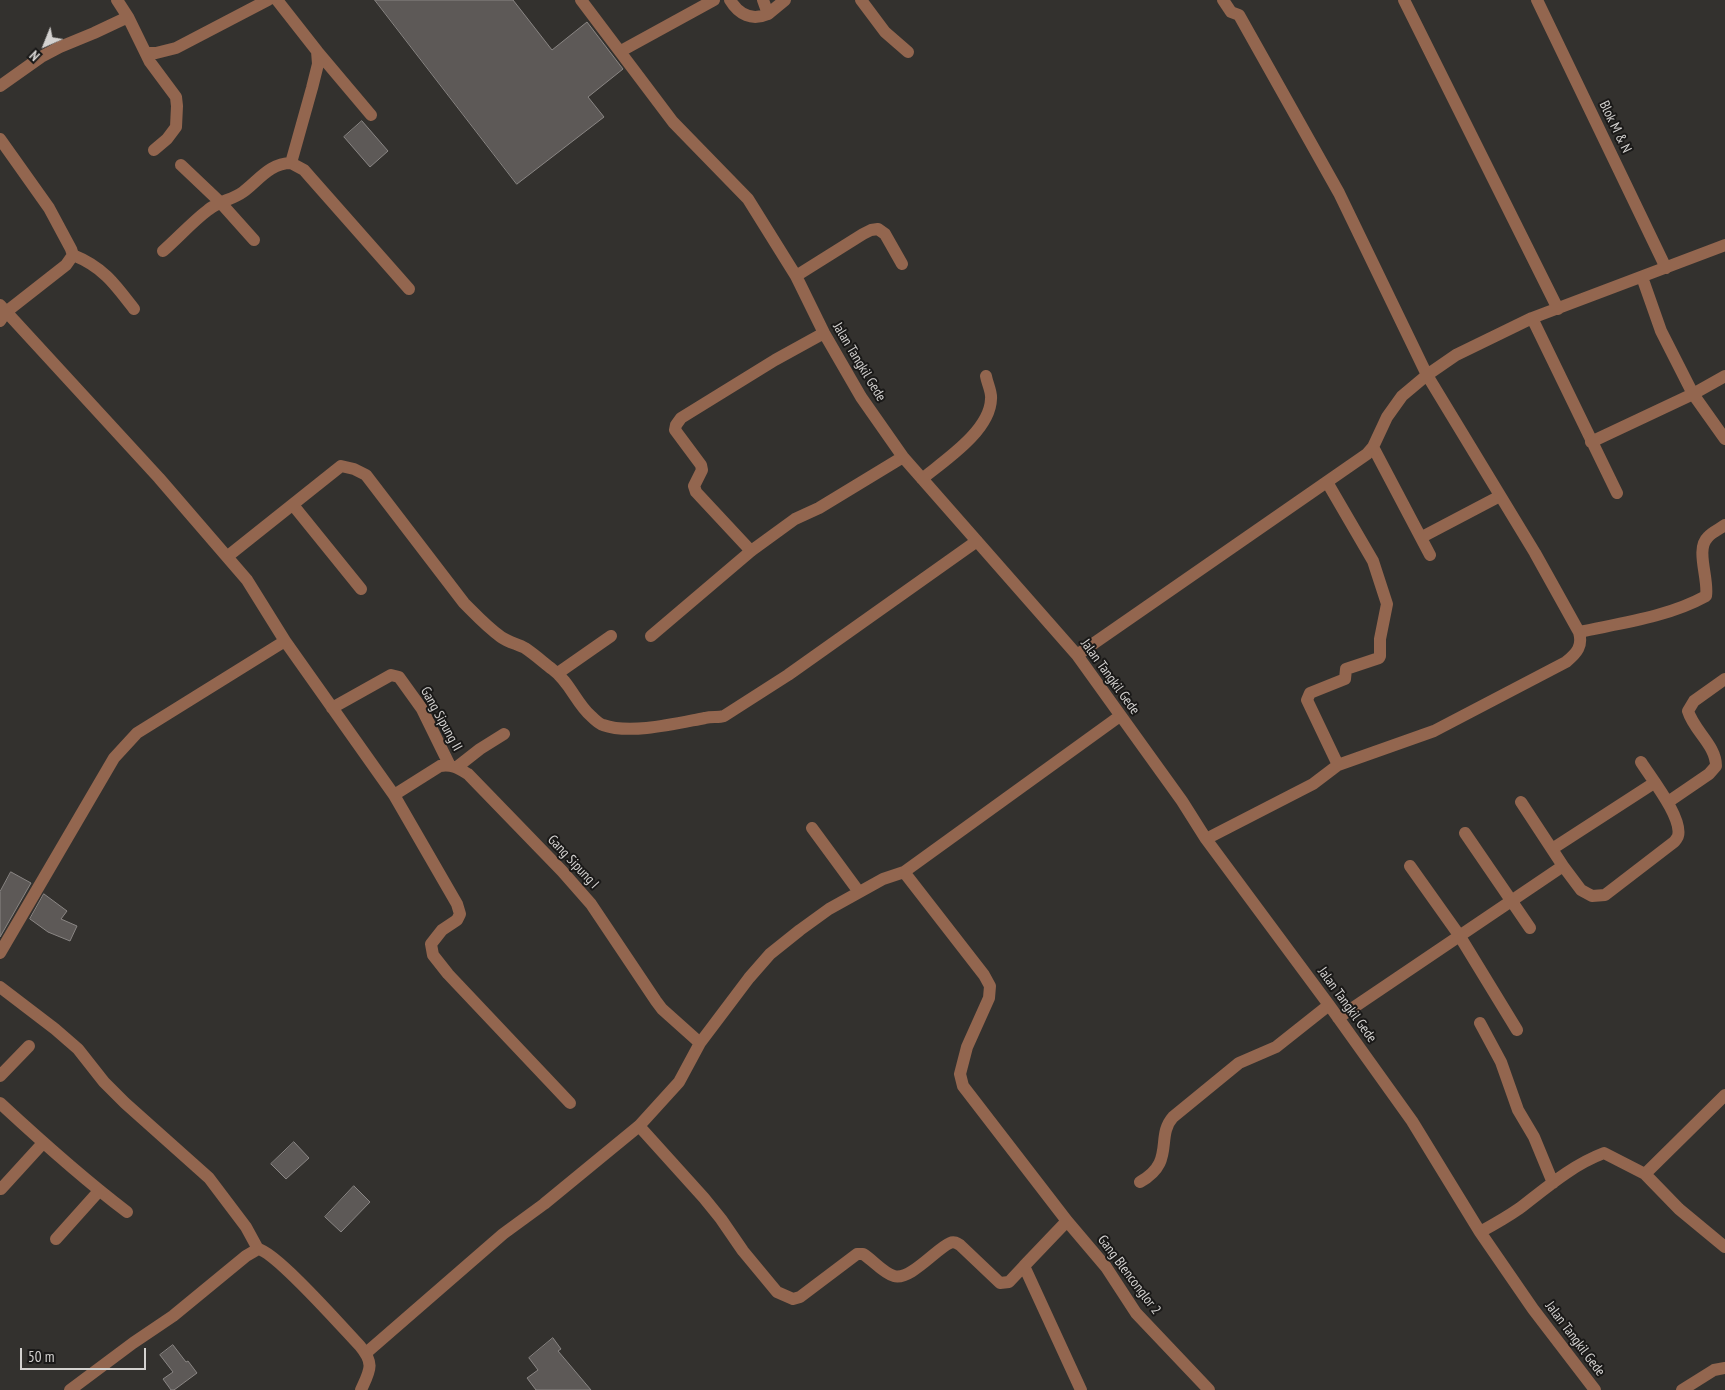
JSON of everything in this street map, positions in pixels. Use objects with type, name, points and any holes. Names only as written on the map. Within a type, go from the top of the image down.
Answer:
[{"type":"street","points":[[117,0],[162,80],[174,94],[177,106],[176,127],[167,139],[154,150]]},
{"type":"street","points":[[146,53],[156,53],[176,48],[268,0]]},
{"type":"street","points":[[276,0],[371,115]]},
{"type":"street","name":"Jalan Tangkil Gede","points":[[581,0],[673,122],[748,200],[796,276],[824,333],[861,396],[903,457],[1077,655],[1182,801],[1206,839],[1412,1121],[1480,1232],[1533,1309],[1595,1390]]},
{"type":"street","points":[[621,51],[714,0]]},
{"type":"street","points":[[730,0],[737,10],[745,15],[760,18],[786,0]]},
{"type":"street","points":[[763,0],[768,14]]},
{"type":"street","points":[[860,0],[885,32],[908,52]]},
{"type":"street","points":[[1206,839],[1313,784],[1338,765],[1434,732],[1566,662],[1579,649],[1581,640],[1579,632],[1535,553],[1427,375],[1339,193],[1239,15],[1231,12],[1223,0]]},
{"type":"street","points":[[1404,0],[1558,309]]},
{"type":"street","name":"Blok M & N","points":[[1537,0],[1666,268]]},
{"type":"street","points":[[0,86],[60,46],[128,17]]},
{"type":"street","points":[[291,163],[318,64],[317,51]]},
{"type":"street","points":[[0,139],[49,208],[73,255]]},
{"type":"street","points":[[162,251],[208,209],[243,192],[270,169],[282,163],[291,163],[304,170],[319,186],[409,289]]},
{"type":"street","points":[[181,165],[220,202],[254,240]]},
{"type":"street","points":[[796,276],[863,234],[878,229],[885,234],[902,264]]},
{"type":"street","points":[[1077,655],[1367,454],[1374,447],[1387,417],[1402,396],[1427,375],[1456,356],[1532,318],[1725,245]]},
{"type":"street","points":[[73,255],[88,261],[102,271],[134,309]]},
{"type":"street","points":[[73,255],[66,265],[2,313],[158,478],[247,580],[285,641],[394,795],[457,904],[460,914],[457,920],[442,930],[432,944],[433,955],[448,974],[570,1103]]},
{"type":"street","points":[[1642,277],[1661,331],[1693,394],[1725,439]]},
{"type":"street","points":[[1532,318],[1617,492]]},
{"type":"street","points":[[752,551],[696,492],[694,486],[702,470],[701,465],[675,430],[676,425],[681,418],[700,406],[824,333]]},
{"type":"street","points":[[922,478],[965,445],[978,430],[989,409],[992,397],[986,376]]},
{"type":"street","points":[[1591,442],[1693,394],[1725,376]]},
{"type":"street","points":[[1374,447],[1430,554]]},
{"type":"street","points":[[651,636],[752,551],[795,518],[819,508],[903,457]]},
{"type":"street","points":[[228,556],[341,466],[354,468],[366,475],[464,603],[482,622],[502,638],[526,649],[558,673],[589,714],[602,725],[618,728],[657,727],[724,716],[788,675],[978,541]]},
{"type":"street","points":[[1327,482],[1373,560],[1387,604],[1380,636],[1380,658],[1346,669],[1345,680],[1310,693],[1307,700],[1338,765]]},
{"type":"street","points":[[1422,537],[1500,496]]},
{"type":"street","points":[[293,504],[362,589]]},
{"type":"street","points":[[1579,632],[1658,615],[1688,606],[1706,596],[1707,589],[1702,544],[1708,536],[1725,525]]},
{"type":"street","points":[[558,673],[611,636]]},
{"type":"street","points":[[0,953],[114,758],[127,742],[137,733],[285,641]]},
{"type":"street","name":"Gang Sipung II","points":[[332,708],[391,675],[399,677],[422,709],[453,766]]},
{"type":"street","points":[[1668,802],[1709,774],[1716,766],[1716,757],[1690,718],[1688,711],[1694,701],[1725,679]]},
{"type":"street","points":[[366,1353],[503,1234],[544,1204],[639,1126],[679,1082],[700,1043],[749,978],[770,954],[829,909],[883,879],[904,872],[1120,716]]},
{"type":"street","points":[[394,795],[440,766],[453,766],[504,734]]},
{"type":"street","points":[[1521,802],[1580,890],[1592,896],[1605,895],[1674,842],[1678,836],[1678,829],[1668,802],[1641,762]]},
{"type":"street","name":"Gang Sipung I","points":[[453,766],[468,774],[579,889],[656,1002],[700,1043]]},
{"type":"street","points":[[1552,849],[1654,783]]},
{"type":"street","points":[[812,828],[859,892]]},
{"type":"street","points":[[1466,833],[1530,928]]},
{"type":"street","points":[[1410,866],[1458,935],[1517,1030]]},
{"type":"street","points":[[1338,1018],[1458,935],[1563,866]]},
{"type":"street","name":"Gang Blenconglor 2","points":[[904,872],[984,975],[990,986],[989,998],[967,1047],[962,1065],[960,1074],[963,1086],[1067,1222],[1113,1276],[1136,1313],[1209,1390]]},
{"type":"street","points":[[0,987],[55,1028],[78,1049],[114,1092],[209,1178],[246,1227],[258,1249]]},
{"type":"street","points":[[1140,1182],[1150,1177],[1161,1161],[1167,1123],[1173,1117],[1239,1064],[1276,1047],[1329,1005]]},
{"type":"street","points":[[1480,1024],[1501,1062],[1518,1110],[1534,1137],[1553,1183]]},
{"type":"street","points":[[0,1076],[29,1046]]},
{"type":"street","points":[[1645,1174],[1725,1095]]},
{"type":"street","points":[[0,1102],[44,1143],[127,1212]]},
{"type":"street","points":[[639,1126],[704,1198],[743,1251],[777,1292],[787,1298],[800,1297],[857,1254],[863,1254],[887,1272],[896,1277],[902,1277],[926,1262],[950,1242],[960,1244],[1000,1283],[1009,1282],[1067,1222]]},
{"type":"street","points":[[1,1189],[44,1143]]},
{"type":"street","points":[[1480,1232],[1516,1211],[1584,1162],[1604,1154],[1645,1174],[1679,1209],[1725,1247]]},
{"type":"street","points":[[56,1239],[100,1191]]},
{"type":"street","points":[[70,1390],[173,1316],[246,1256],[258,1249],[263,1250],[280,1264],[366,1353],[370,1360],[370,1371],[361,1390]]},
{"type":"street","points":[[1024,1266],[1081,1390]]},
{"type":"street","points":[[1682,1390],[1714,1370],[1725,1368]]},
{"type":"building","points":[[375,0],[513,0],[552,50],[587,22],[623,69],[588,97],[604,117],[517,184]]},
{"type":"building","points":[[362,121],[388,151],[370,167],[344,137]]},
{"type":"building","points":[[11,872],[31,883],[0,937],[0,892]]},
{"type":"building","points":[[44,894],[67,911],[61,919],[77,926],[70,941],[48,932],[30,919]]},
{"type":"building","points":[[294,1142],[309,1158],[286,1179],[271,1164]]},
{"type":"building","points":[[354,1186],[370,1202],[341,1232],[325,1217]]},
{"type":"building","points":[[553,1338],[561,1349],[558,1351],[591,1390],[536,1390],[527,1378],[538,1370],[529,1358]]},
{"type":"building","points":[[173,1345],[197,1373],[174,1390],[171,1390],[163,1379],[173,1372],[160,1355]]}]
